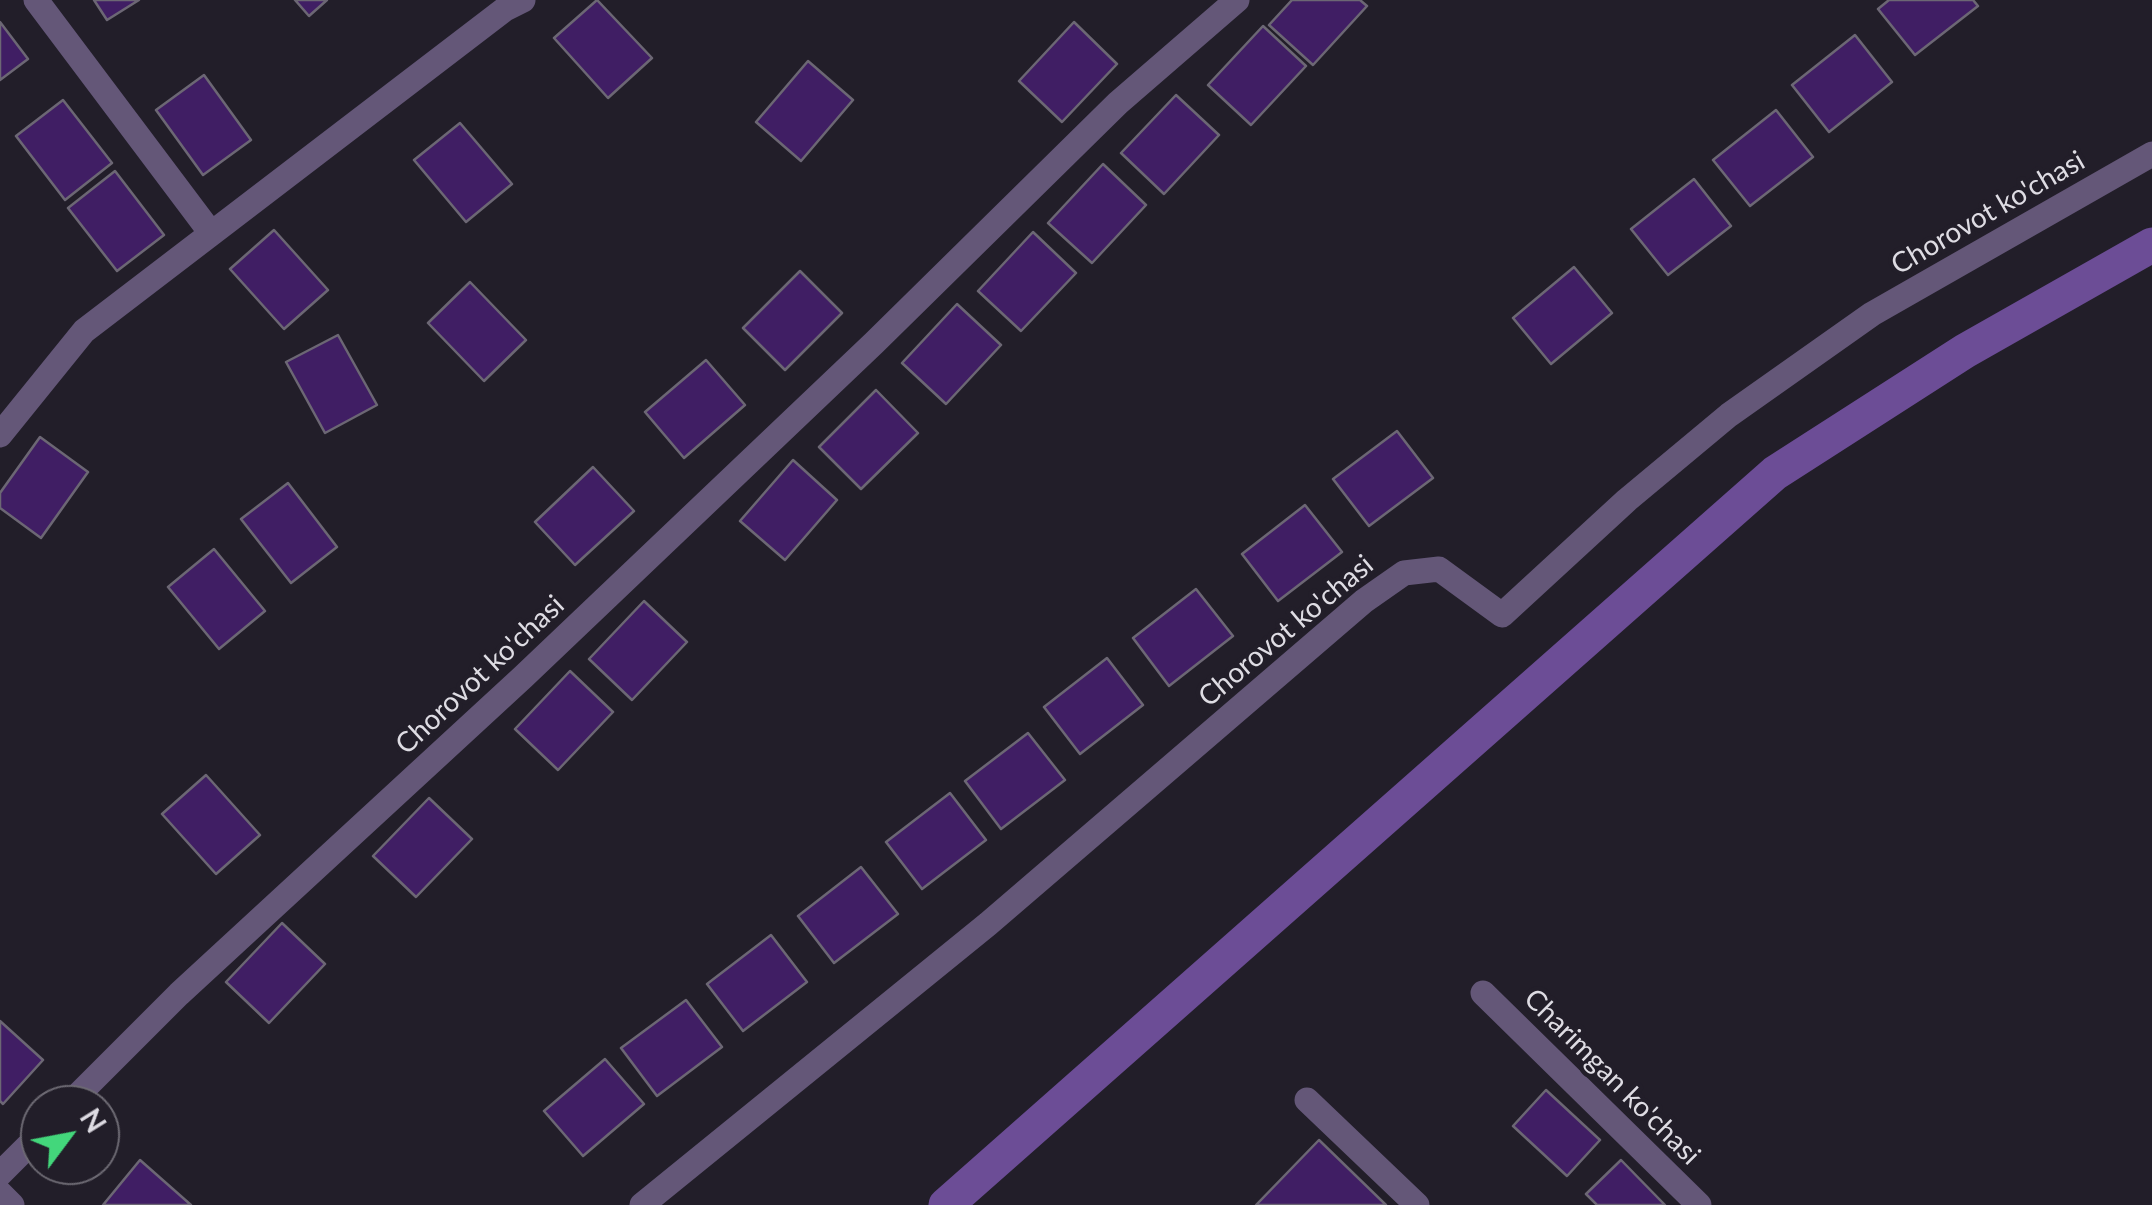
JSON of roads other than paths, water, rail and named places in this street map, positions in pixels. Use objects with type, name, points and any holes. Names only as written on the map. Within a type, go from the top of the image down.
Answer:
[{"type":"street","points":[[36,0],[211,233]]},
{"type":"street","points":[[0,435],[84,331],[490,20],[523,0]]},
{"type":"street","name":"Chorovot ko'chasi","points":[[88,1085],[179,994],[523,677],[1118,103],[1237,0]]},
{"type":"street","name":"Chorovot ko'chasi","points":[[642,1205],[988,924],[1349,614],[1404,573],[1439,569],[1502,615],[1627,500],[1730,414],[1872,314],[2152,154]]},
{"type":"street","name":"Charimgan ko'chasi","points":[[1483,992],[1698,1205]]},
{"type":"street","points":[[1308,1100],[1417,1205]]},
{"type":"street","points":[[0,1174],[20,1154]]},
{"type":"street","points":[[0,1193],[12,1205]]},
{"type":"waterway","points":[[946,1205],[1775,473],[1965,351],[2152,245]]}]
